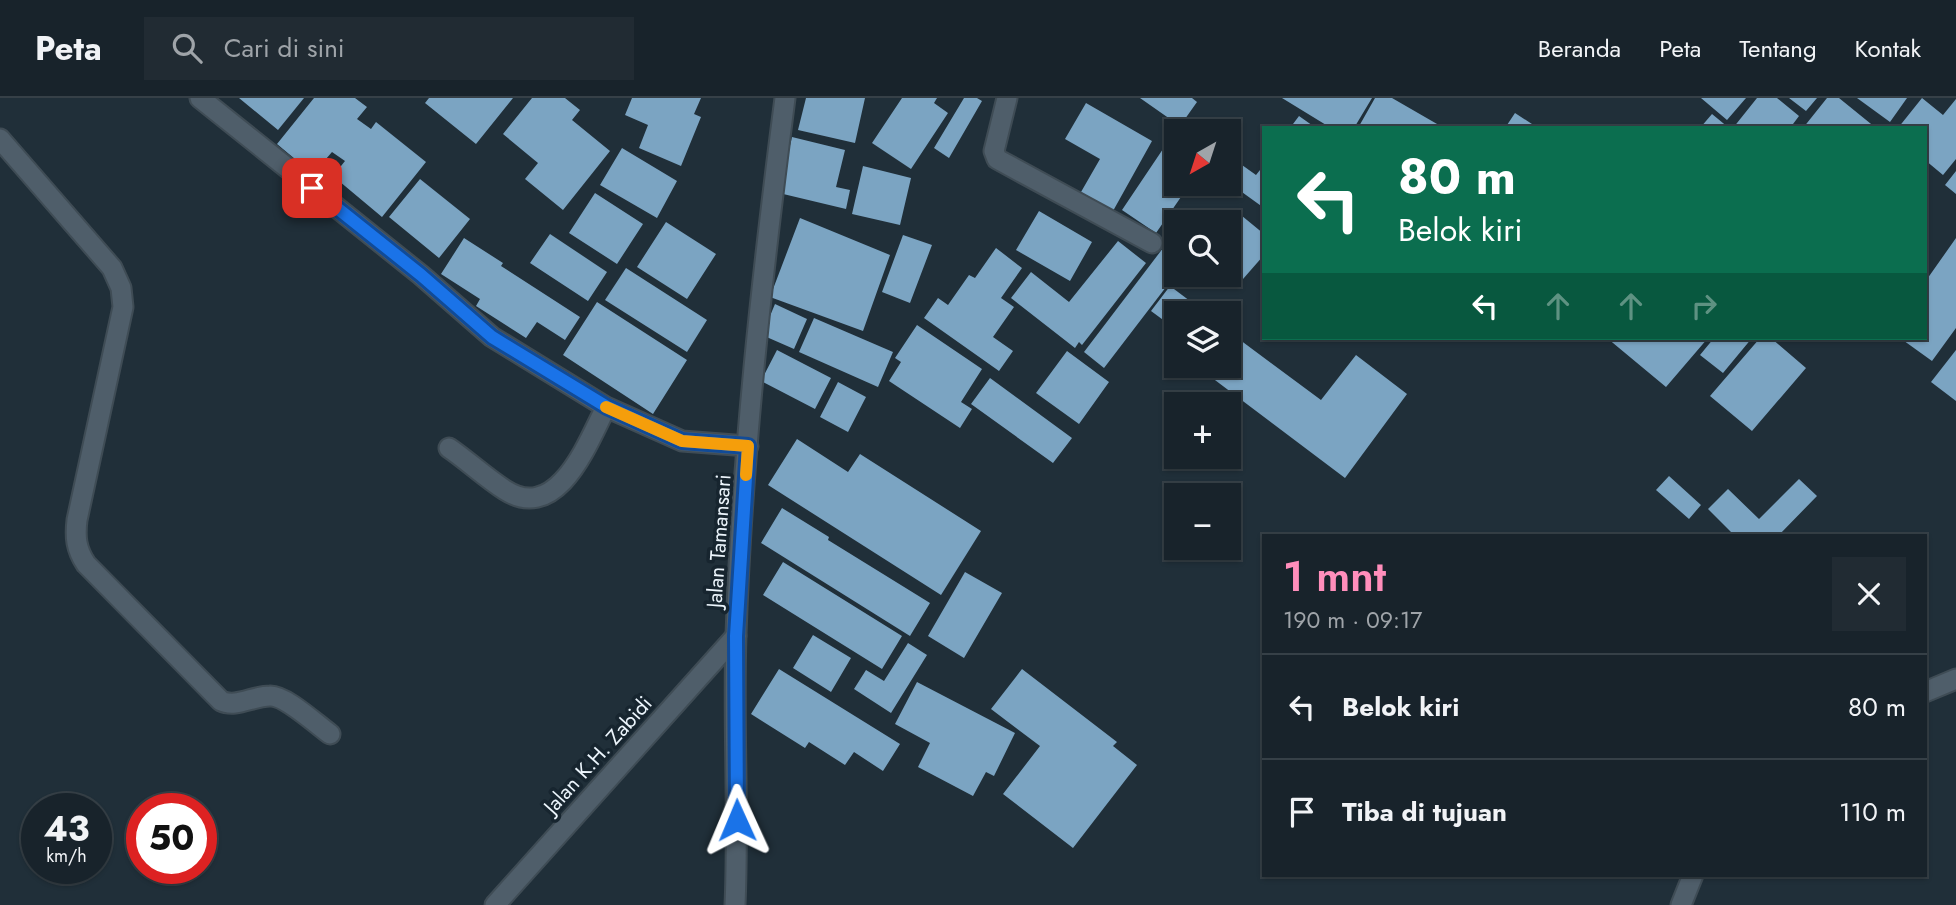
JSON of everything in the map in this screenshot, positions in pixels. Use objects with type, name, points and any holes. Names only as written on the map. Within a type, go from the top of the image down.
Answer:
[{"type":"street","points":[[200,98],[421,275],[492,337],[607,407],[682,441],[748,446]]},
{"type":"street","name":"Jalan Tamansari","points":[[735,905],[738,846],[736,636],[748,446],[768,229],[785,98]]},
{"type":"street","points":[[1007,98],[994,150],[996,159],[1152,243]]},
{"type":"street","points":[[0,139],[112,268],[121,288],[123,307],[77,520],[75,537],[79,553],[86,564],[221,701],[228,704],[271,696],[281,698],[330,734]]},
{"type":"street","points":[[449,448],[518,496],[546,495],[560,486],[575,468],[607,407]]},
{"type":"street","name":"Jalan K.H. Zabidi","points":[[495,905],[736,636]]},
{"type":"street","points":[[1927,691],[1956,679]]},
{"type":"street","points":[[1681,905],[1692,877]]},
{"type":"building","points":[[239,98],[304,98],[278,130]]},
{"type":"building","points":[[314,98],[355,98],[367,107],[357,119],[371,129],[376,122],[426,162],[382,217],[333,176],[345,161],[332,152],[313,174],[277,144]]},
{"type":"building","points":[[429,98],[513,98],[476,144],[425,103]]},
{"type":"building","points":[[532,98],[565,98],[580,110],[572,120],[610,151],[563,210],[525,179],[538,163],[503,134]]},
{"type":"building","points":[[632,98],[701,98],[694,114],[701,117],[681,166],[639,148],[648,125],[625,115]]},
{"type":"building","points":[[806,98],[865,98],[855,143],[798,130]]},
{"type":"building","points":[[902,98],[937,98],[934,103],[948,113],[911,169],[872,143]]},
{"type":"building","points":[[964,98],[977,98],[982,101],[949,158],[934,148]]},
{"type":"building","points":[[1140,98],[1192,98],[1197,102],[1185,119],[1170,119]]},
{"type":"building","points":[[1282,98],[1372,98],[1355,126],[1328,126]]},
{"type":"building","points":[[1375,98],[1392,98],[1441,126],[1359,126]]},
{"type":"building","points":[[1701,98],[1746,98],[1727,120]]},
{"type":"building","points":[[1757,98],[1777,98],[1799,116],[1792,126],[1735,126]]},
{"type":"building","points":[[1789,98],[1817,98],[1806,111]]},
{"type":"building","points":[[1827,98],[1839,98],[1874,126],[1805,126]]},
{"type":"building","points":[[1857,98],[1907,98],[1890,122]]},
{"type":"building","points":[[1922,98],[1943,115],[1956,99],[1956,159],[1943,175],[1927,162],[1927,126],[1900,126]]},
{"type":"building","points":[[1086,103],[1152,141],[1113,211],[1081,192],[1100,159],[1065,139]]},
{"type":"building","points":[[1515,113],[1535,126],[1506,126]]},
{"type":"building","points":[[1712,114],[1727,126],[1702,126]]},
{"type":"building","points":[[1299,116],[1313,126],[1292,126]]},
{"type":"building","points":[[792,137],[845,150],[836,187],[850,190],[846,209],[779,193]]},
{"type":"building","points":[[622,148],[677,181],[657,218],[600,185]]},
{"type":"building","points":[[1163,149],[1164,196],[1182,196],[1172,210],[1164,210],[1164,221],[1156,233],[1122,210]]},
{"type":"building","points":[[1241,164],[1256,175],[1262,168],[1262,207],[1241,191]]},
{"type":"building","points":[[863,166],[911,178],[900,225],[852,214]]},
{"type":"building","points":[[1956,171],[1956,194],[1945,185]]},
{"type":"building","points":[[420,179],[470,219],[439,258],[389,217]]},
{"type":"building","points":[[595,193],[643,224],[617,264],[569,233]]},
{"type":"building","points":[[1039,211],[1092,242],[1070,281],[1016,250]]},
{"type":"building","points":[[1241,215],[1262,232],[1262,257],[1241,281]]},
{"type":"building","points":[[800,218],[890,255],[863,331],[770,297]]},
{"type":"building","points":[[666,222],[716,254],[687,299],[637,267]]},
{"type":"building","points":[[550,234],[607,272],[588,301],[530,263]]},
{"type":"building","points":[[903,235],[932,245],[910,303],[882,292]]},
{"type":"building","points":[[464,238],[503,263],[501,266],[580,317],[565,340],[537,322],[526,338],[476,306],[480,299],[441,274]]},
{"type":"building","points":[[1956,238],[1956,328],[1932,361],[1903,340],[1927,340],[1927,279]]},
{"type":"building","points":[[1118,241],[1146,263],[1082,345],[1079,342],[1075,348],[1011,298],[1031,272],[1069,302]]},
{"type":"building","points":[[1164,247],[1166,287],[1104,368],[1084,352]]},
{"type":"building","points":[[996,248],[1022,268],[1001,298],[1014,307],[993,337],[1013,351],[999,371],[924,318],[938,298],[948,305],[969,275],[975,278]]},
{"type":"building","points":[[626,268],[707,320],[687,352],[605,300]]},
{"type":"building","points":[[1169,287],[1190,301],[1164,301],[1164,321],[1151,311]]},
{"type":"building","points":[[597,302],[687,360],[653,414],[563,355]]},
{"type":"building","points":[[775,304],[807,319],[794,349],[762,335]]},
{"type":"building","points":[[814,318],[893,352],[878,387],[799,352]]},
{"type":"building","points":[[917,325],[982,369],[961,402],[972,409],[960,428],[889,381],[901,362],[895,358]]},
{"type":"building","points":[[1609,340],[1706,340],[1666,387]]},
{"type":"building","points":[[1712,340],[1750,340],[1723,373],[1700,355]]},
{"type":"building","points":[[1758,340],[1773,340],[1806,368],[1752,431],[1710,396]]},
{"type":"building","points":[[1241,341],[1321,400],[1356,355],[1407,394],[1345,478],[1241,400],[1241,392],[1231,392],[1212,378],[1241,378]]},
{"type":"building","points":[[777,350],[831,378],[815,409],[761,381]]},
{"type":"building","points":[[1956,350],[1956,401],[1931,382]]},
{"type":"building","points":[[1067,351],[1109,382],[1079,424],[1036,393]]},
{"type":"building","points":[[990,378],[1072,438],[1053,463],[971,404]]},
{"type":"building","points":[[838,382],[866,397],[848,432],[820,417]]},
{"type":"building","points":[[797,439],[848,472],[860,454],[981,531],[941,595],[768,485]]},
{"type":"building","points":[[1669,476],[1701,505],[1689,519],[1656,490]]},
{"type":"building","points":[[1799,479],[1817,496],[1780,534],[1733,534],[1708,509],[1728,489],[1759,519]]},
{"type":"building","points":[[782,508],[930,603],[910,636],[761,543]]},
{"type":"building","points":[[783,562],[902,636],[882,669],[763,595]]},
{"type":"building","points":[[965,572],[1002,593],[964,658],[928,636]]},
{"type":"building","points":[[813,635],[851,658],[831,692],[793,668]]},
{"type":"building","points":[[908,643],[927,655],[891,713],[854,689],[866,670],[884,681]]},
{"type":"building","points":[[779,669],[900,744],[883,771],[854,752],[845,765],[809,742],[805,748],[751,714]]},
{"type":"building","points":[[1022,669],[1117,742],[1113,746],[1137,765],[1073,848],[1003,794],[1040,746],[991,709]]},
{"type":"building","points":[[917,682],[1015,733],[994,776],[986,772],[973,796],[918,767],[930,743],[895,724]]},
{"type":"slow traffic","points":[[606,407],[682,441],[748,446],[746,475]]},
{"type":"route","points":[[312,188],[421,275],[492,337],[607,407],[682,441],[748,446],[736,636],[737,820]]}]
